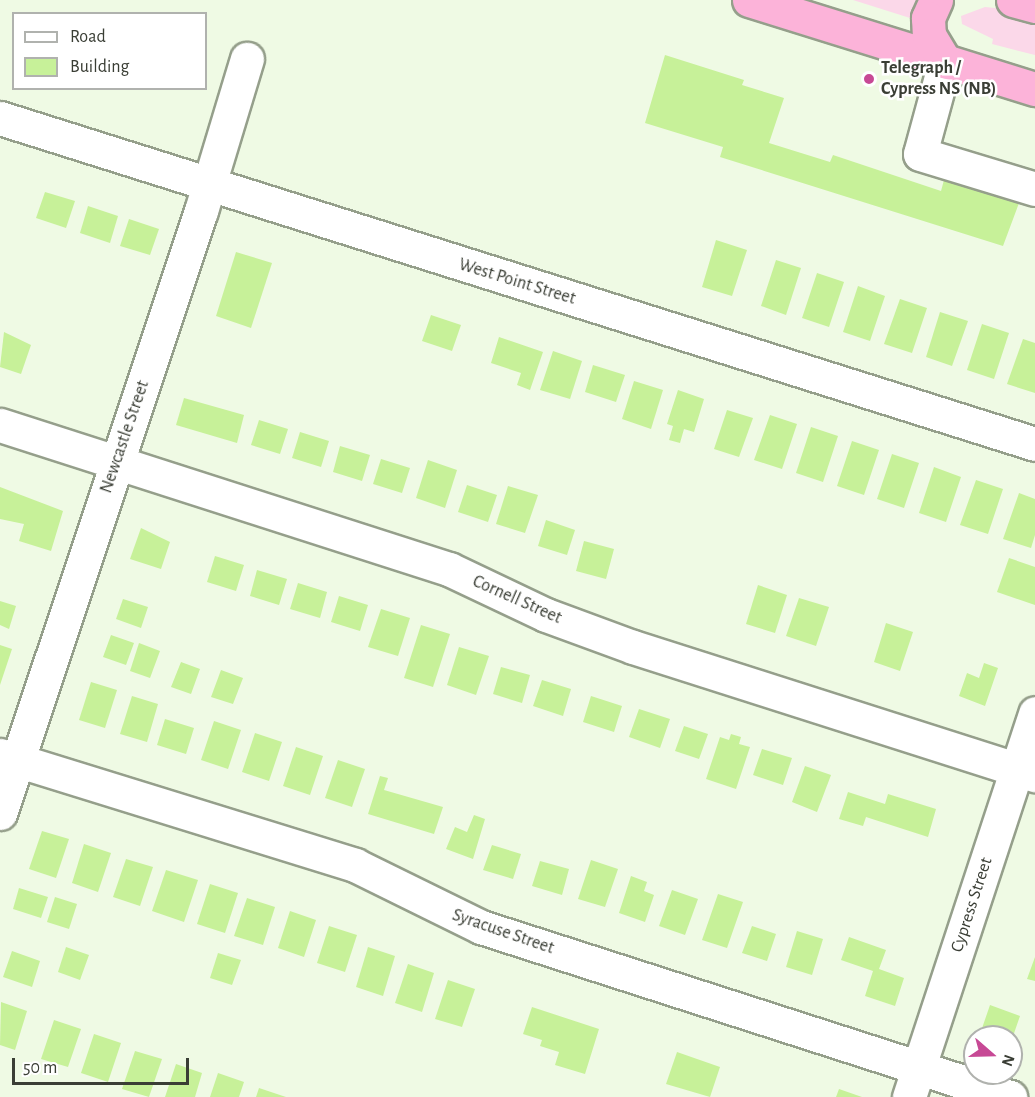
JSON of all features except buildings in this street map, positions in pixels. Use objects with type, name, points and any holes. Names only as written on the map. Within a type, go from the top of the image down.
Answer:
[{"type":"highway","points":[[749,0],[1035,88]]},
{"type":"highway","points":[[936,0],[928,18],[929,35],[945,62]]},
{"type":"highway","points":[[1013,0],[1035,6]]},
{"type":"street","name":"Newcastle Street","points":[[0,813],[9,758],[117,463],[209,186],[247,60]]},
{"type":"street","points":[[945,62],[920,154],[1035,189]]},
{"type":"street","name":"West Point Street","points":[[0,118],[209,186],[1035,444]]},
{"type":"street","name":"Cornell Street","points":[[0,425],[448,569],[546,615],[633,647],[1026,771]]},
{"type":"street","name":"Cypress Street","points":[[914,1083],[1026,771],[1035,713]]},
{"type":"street","name":"Syracuse Street","points":[[9,758],[355,865],[481,927],[914,1083],[1011,1097]]},
{"type":"shaded area","points":[[853,0],[919,0],[915,17],[910,18]]},
{"type":"shaded area","points":[[985,7],[1035,12],[1035,55],[992,44],[993,39],[962,24],[961,16]]},
{"type":"place","name":"Telegraph / Cypress NS (NB)","points":[[869,79]]}]
